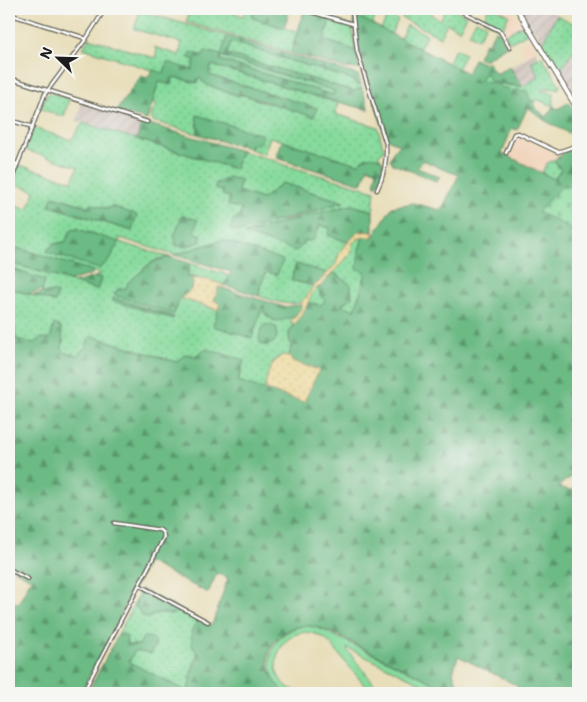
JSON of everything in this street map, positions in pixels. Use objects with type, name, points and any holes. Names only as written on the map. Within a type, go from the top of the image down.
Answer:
[{"type":"main road","points":[[516,9],[578,110]]},
{"type":"street","points":[[9,186],[47,90],[86,39],[105,9]]},
{"type":"street","points":[[301,9],[353,24]]},
{"type":"street","points":[[352,9],[357,51],[386,144],[384,174],[378,190]]},
{"type":"street","points":[[457,9],[500,30],[510,48]]},
{"type":"street","points":[[9,14],[86,39]]},
{"type":"street","points":[[9,78],[147,122]]},
{"type":"street","points":[[9,120],[33,127]]},
{"type":"street","points":[[506,153],[514,134],[518,133],[558,152],[578,145]]},
{"type":"street","points":[[9,162],[18,165]]},
{"type":"street","points":[[84,693],[164,536],[160,530],[114,523]]},
{"type":"street","points":[[9,569],[28,579]]},
{"type":"street","points":[[139,585],[208,622]]},
{"type":"shaded area","points":[[497,9],[512,9],[522,25],[505,35],[502,30],[509,15]]},
{"type":"shaded area","points":[[521,9],[557,9],[555,14],[557,15],[542,43]]},
{"type":"shaded area","points":[[531,39],[537,50],[526,56],[519,44]]},
{"type":"shaded area","points":[[578,43],[578,103],[560,72]]},
{"type":"shaded area","points":[[535,51],[539,57],[532,62],[540,76],[522,86],[511,67]]},
{"type":"shaded area","points":[[82,103],[120,114],[137,122],[142,122],[137,139],[76,121]]},
{"type":"shaded area","points":[[520,135],[555,154],[560,156],[564,154],[578,182],[564,184],[509,156],[517,136]]},
{"type":"green space","points":[[185,9],[222,9],[244,16],[246,9],[257,9],[253,13],[252,18],[297,32],[291,53],[186,22],[190,11]]},
{"type":"green space","points":[[257,9],[290,9],[284,28],[252,18],[253,13]]},
{"type":"green space","points":[[367,9],[379,10],[372,24],[362,19]]},
{"type":"green space","points":[[406,9],[434,9],[431,15],[440,20],[446,9],[453,9],[467,16],[459,30],[447,23],[440,37],[402,18]]},
{"type":"green space","points":[[488,9],[497,9],[509,15],[502,30],[483,20]]},
{"type":"green space","points":[[140,11],[227,36],[221,56],[335,91],[333,95],[220,60],[205,51],[204,56],[195,60],[192,70],[164,74],[83,48],[89,38],[155,58],[157,50],[154,47],[179,55],[182,43],[134,29]]},
{"type":"green space","points":[[304,11],[330,19],[324,40],[355,50],[360,69],[344,68],[291,53]]},
{"type":"green space","points":[[353,14],[467,73],[474,59],[484,64],[488,62],[496,74],[510,66],[522,86],[490,81],[487,74],[484,74],[480,80],[501,85],[500,87],[508,89],[511,93],[515,90],[527,91],[531,102],[532,100],[535,102],[534,107],[547,117],[553,106],[558,109],[569,102],[578,117],[578,126],[568,133],[544,120],[528,107],[517,130],[512,128],[502,153],[554,179],[561,170],[554,160],[563,152],[578,146],[578,182],[573,188],[538,212],[578,232],[578,475],[570,478],[558,487],[578,490],[578,693],[520,693],[516,685],[458,656],[453,673],[457,682],[456,689],[464,693],[453,693],[333,633],[318,627],[307,626],[296,627],[287,631],[279,637],[269,653],[268,663],[270,672],[279,687],[286,693],[86,693],[118,635],[125,635],[127,637],[126,642],[128,645],[139,645],[143,637],[153,638],[156,643],[151,654],[134,652],[129,662],[188,692],[197,656],[197,651],[193,648],[191,631],[199,619],[212,625],[228,578],[217,573],[208,593],[148,562],[81,693],[9,693],[9,599],[18,604],[31,579],[9,567],[9,324],[15,329],[16,339],[34,343],[42,338],[50,339],[54,324],[61,327],[62,349],[66,353],[77,355],[86,347],[88,340],[92,336],[176,362],[186,354],[196,356],[206,349],[244,360],[238,381],[304,402],[289,356],[291,348],[289,333],[308,303],[321,305],[325,301],[320,296],[319,288],[333,272],[351,285],[352,298],[341,305],[355,310],[366,272],[357,269],[363,237],[373,237],[392,207],[413,203],[440,210],[444,205],[459,175],[423,160],[417,168],[440,177],[436,181],[393,164],[390,159],[399,145],[386,138],[359,52]]},
{"type":"green space","points":[[388,15],[398,20],[391,34],[381,29]]},
{"type":"green space","points":[[557,15],[578,26],[578,43],[562,69],[557,63],[553,62],[542,43]]},
{"type":"green space","points":[[330,19],[352,25],[355,50],[324,40]]},
{"type":"green space","points":[[476,20],[486,25],[478,39],[469,34]]},
{"type":"green space","points":[[407,25],[427,35],[419,49],[400,39]]},
{"type":"green space","points":[[522,25],[526,34],[509,42],[505,35]]},
{"type":"green space","points":[[495,30],[499,32],[507,46],[483,60],[478,57],[485,43],[488,44]]},
{"type":"green space","points":[[227,36],[358,75],[361,84],[356,85],[354,80],[231,42],[227,54],[353,91],[362,88],[369,110],[212,65],[209,75],[317,108],[314,117],[207,85],[199,77],[197,83],[174,77],[171,85],[159,82],[147,120],[116,111],[141,76],[147,78],[153,70],[164,73],[167,62],[192,70],[195,60],[189,58],[191,52],[204,56],[205,51],[221,55]],"holes":[[[221,56],[335,91],[333,95],[220,60]]]},
{"type":"green space","points":[[231,42],[354,80],[358,85],[361,84],[362,88],[354,91],[227,54]]},
{"type":"green space","points":[[455,49],[465,54],[457,69],[448,64]]},
{"type":"green space","points":[[542,56],[560,86],[558,89],[543,88],[541,91],[554,93],[553,106],[536,99],[535,102],[532,101],[531,103],[527,91],[511,93],[477,79],[487,74],[490,80],[522,86],[539,76],[531,62]]},
{"type":"green space","points":[[212,65],[338,103],[335,114],[378,127],[384,151],[379,154],[383,161],[382,172],[270,137],[264,154],[250,149],[251,145],[258,144],[196,118],[199,127],[197,134],[153,121],[151,118],[156,103],[152,101],[159,82],[174,77],[196,83],[198,77],[207,85],[236,95],[245,95],[265,103],[316,108],[209,75]]},
{"type":"green space","points":[[51,93],[69,99],[64,117],[41,109],[46,95]]},
{"type":"green space","points":[[197,115],[263,135],[260,143],[251,145],[250,149],[197,134]]},
{"type":"green space","points":[[142,122],[241,151],[235,169],[137,139]]},
{"type":"green space","points":[[83,123],[235,169],[241,151],[375,191],[373,211],[351,205],[245,234],[303,240],[317,233],[320,225],[330,228],[328,235],[348,242],[340,251],[336,264],[327,273],[296,264],[291,280],[313,286],[305,300],[292,304],[259,296],[260,287],[266,272],[222,240],[174,255],[120,238],[119,242],[169,257],[158,259],[145,267],[126,288],[119,289],[174,314],[180,298],[218,310],[214,326],[252,338],[263,304],[264,312],[275,321],[297,316],[290,323],[294,325],[289,333],[291,348],[289,356],[282,355],[273,362],[265,386],[266,390],[238,381],[244,361],[186,354],[176,362],[92,336],[88,340],[86,347],[77,355],[66,353],[62,349],[61,327],[54,325],[50,339],[42,338],[34,343],[16,339],[12,325],[9,324],[9,288],[55,302],[55,292],[42,293],[45,280],[9,268],[9,203],[28,210],[35,191],[12,183],[19,165],[72,181],[78,167],[25,150],[34,128],[71,140]],"holes":[[[241,180],[238,191],[262,199],[283,183],[343,202],[283,221],[240,215],[242,209],[230,197],[223,195],[223,191],[216,183]],[[53,196],[90,207],[91,204],[110,209],[111,206],[132,231],[49,206]],[[78,229],[100,236],[118,245],[111,259],[47,250],[54,244],[65,242],[72,230]],[[18,248],[101,274],[95,277],[101,278],[97,290],[12,263]],[[113,298],[173,316],[173,319],[113,301]]]},
{"type":"green space","points":[[282,141],[358,164],[367,157],[377,157],[383,161],[378,185],[374,185],[377,170],[368,167],[362,184],[276,158]]},
{"type":"green space","points":[[554,160],[561,170],[554,179],[542,173],[546,164]]},
{"type":"green space","points":[[228,177],[241,180],[238,191],[262,199],[282,183],[344,202],[239,232],[230,230],[234,219],[240,215],[242,209],[228,205],[230,197],[222,195],[223,191],[215,189],[216,183]]},
{"type":"green space","points":[[578,182],[578,232],[538,212],[564,184],[573,188]]},
{"type":"green space","points":[[53,196],[89,207],[90,204],[109,209],[111,206],[137,215],[132,231],[49,205]]},
{"type":"green space","points":[[352,205],[373,211],[373,232],[359,231],[348,242],[328,235],[330,228],[320,225],[314,239],[303,241],[303,245],[296,251],[244,234],[310,215]]},
{"type":"green space","points":[[182,215],[198,220],[194,232],[202,235],[200,242],[184,247],[175,245],[174,237]]},
{"type":"green space","points":[[78,229],[119,242],[111,259],[99,269],[47,252],[48,249],[57,243],[65,242],[71,230]]},
{"type":"green space","points":[[363,237],[359,251],[366,272],[355,310],[341,305],[348,300],[341,277],[333,272],[351,253],[352,243]]},
{"type":"green space","points":[[222,240],[283,260],[277,275],[266,272],[260,287],[259,296],[224,285],[231,272],[174,255]]},
{"type":"green space","points":[[17,248],[93,271],[92,274],[70,281],[12,263]]},
{"type":"green space","points":[[169,257],[189,263],[187,276],[194,281],[188,293],[180,298],[174,314],[114,295],[117,290],[126,288],[128,282],[153,262]]},
{"type":"green space","points":[[189,263],[230,276],[224,285],[187,276]]},
{"type":"green space","points":[[296,264],[327,273],[313,286],[291,280]]},
{"type":"green space","points":[[9,268],[45,280],[42,290],[28,294],[9,288]]},
{"type":"green space","points":[[95,277],[101,278],[97,290],[74,283]]},
{"type":"green space","points":[[321,286],[319,289],[325,301],[321,305],[308,303],[312,293]]},
{"type":"green space","points":[[219,287],[284,307],[301,305],[302,307],[297,316],[279,321],[271,319],[264,312],[263,305],[252,338],[213,326],[220,304],[214,300]]},
{"type":"green space","points":[[42,293],[57,293],[55,302],[33,295]]},
{"type":"green space","points":[[113,298],[174,317],[173,319],[113,301]]},
{"type":"green space","points":[[266,324],[276,327],[277,333],[274,342],[269,345],[260,343],[259,338],[261,330]]},
{"type":"green space","points":[[141,589],[183,611],[173,614],[158,613],[148,618],[144,617],[136,608],[136,600]]},
{"type":"green space","points":[[136,600],[136,608],[148,618],[158,613],[173,614],[183,611],[199,619],[193,628],[193,648],[197,651],[197,656],[188,692],[129,662],[139,645],[128,645],[124,635],[118,635]]},
{"type":"green space","points":[[307,626],[323,630],[454,693],[441,693],[347,648],[383,693],[371,693],[327,640],[311,633],[296,634],[285,642],[278,654],[276,667],[280,680],[292,689],[311,693],[286,693],[277,684],[272,673],[270,662],[272,652],[276,642],[284,634]]},
{"type":"sand","points":[[359,231],[373,232],[373,237],[364,237],[355,241],[351,248],[351,253],[311,295],[304,312],[294,325],[290,323],[302,307],[301,302],[313,286],[336,264],[340,251]]},
{"type":"sand","points":[[192,278],[209,280],[224,285],[222,288],[219,287],[214,300],[220,304],[218,310],[180,298],[192,287]]},
{"type":"sand","points":[[282,355],[289,356],[292,361],[319,370],[304,402],[266,390],[269,370]]}]
